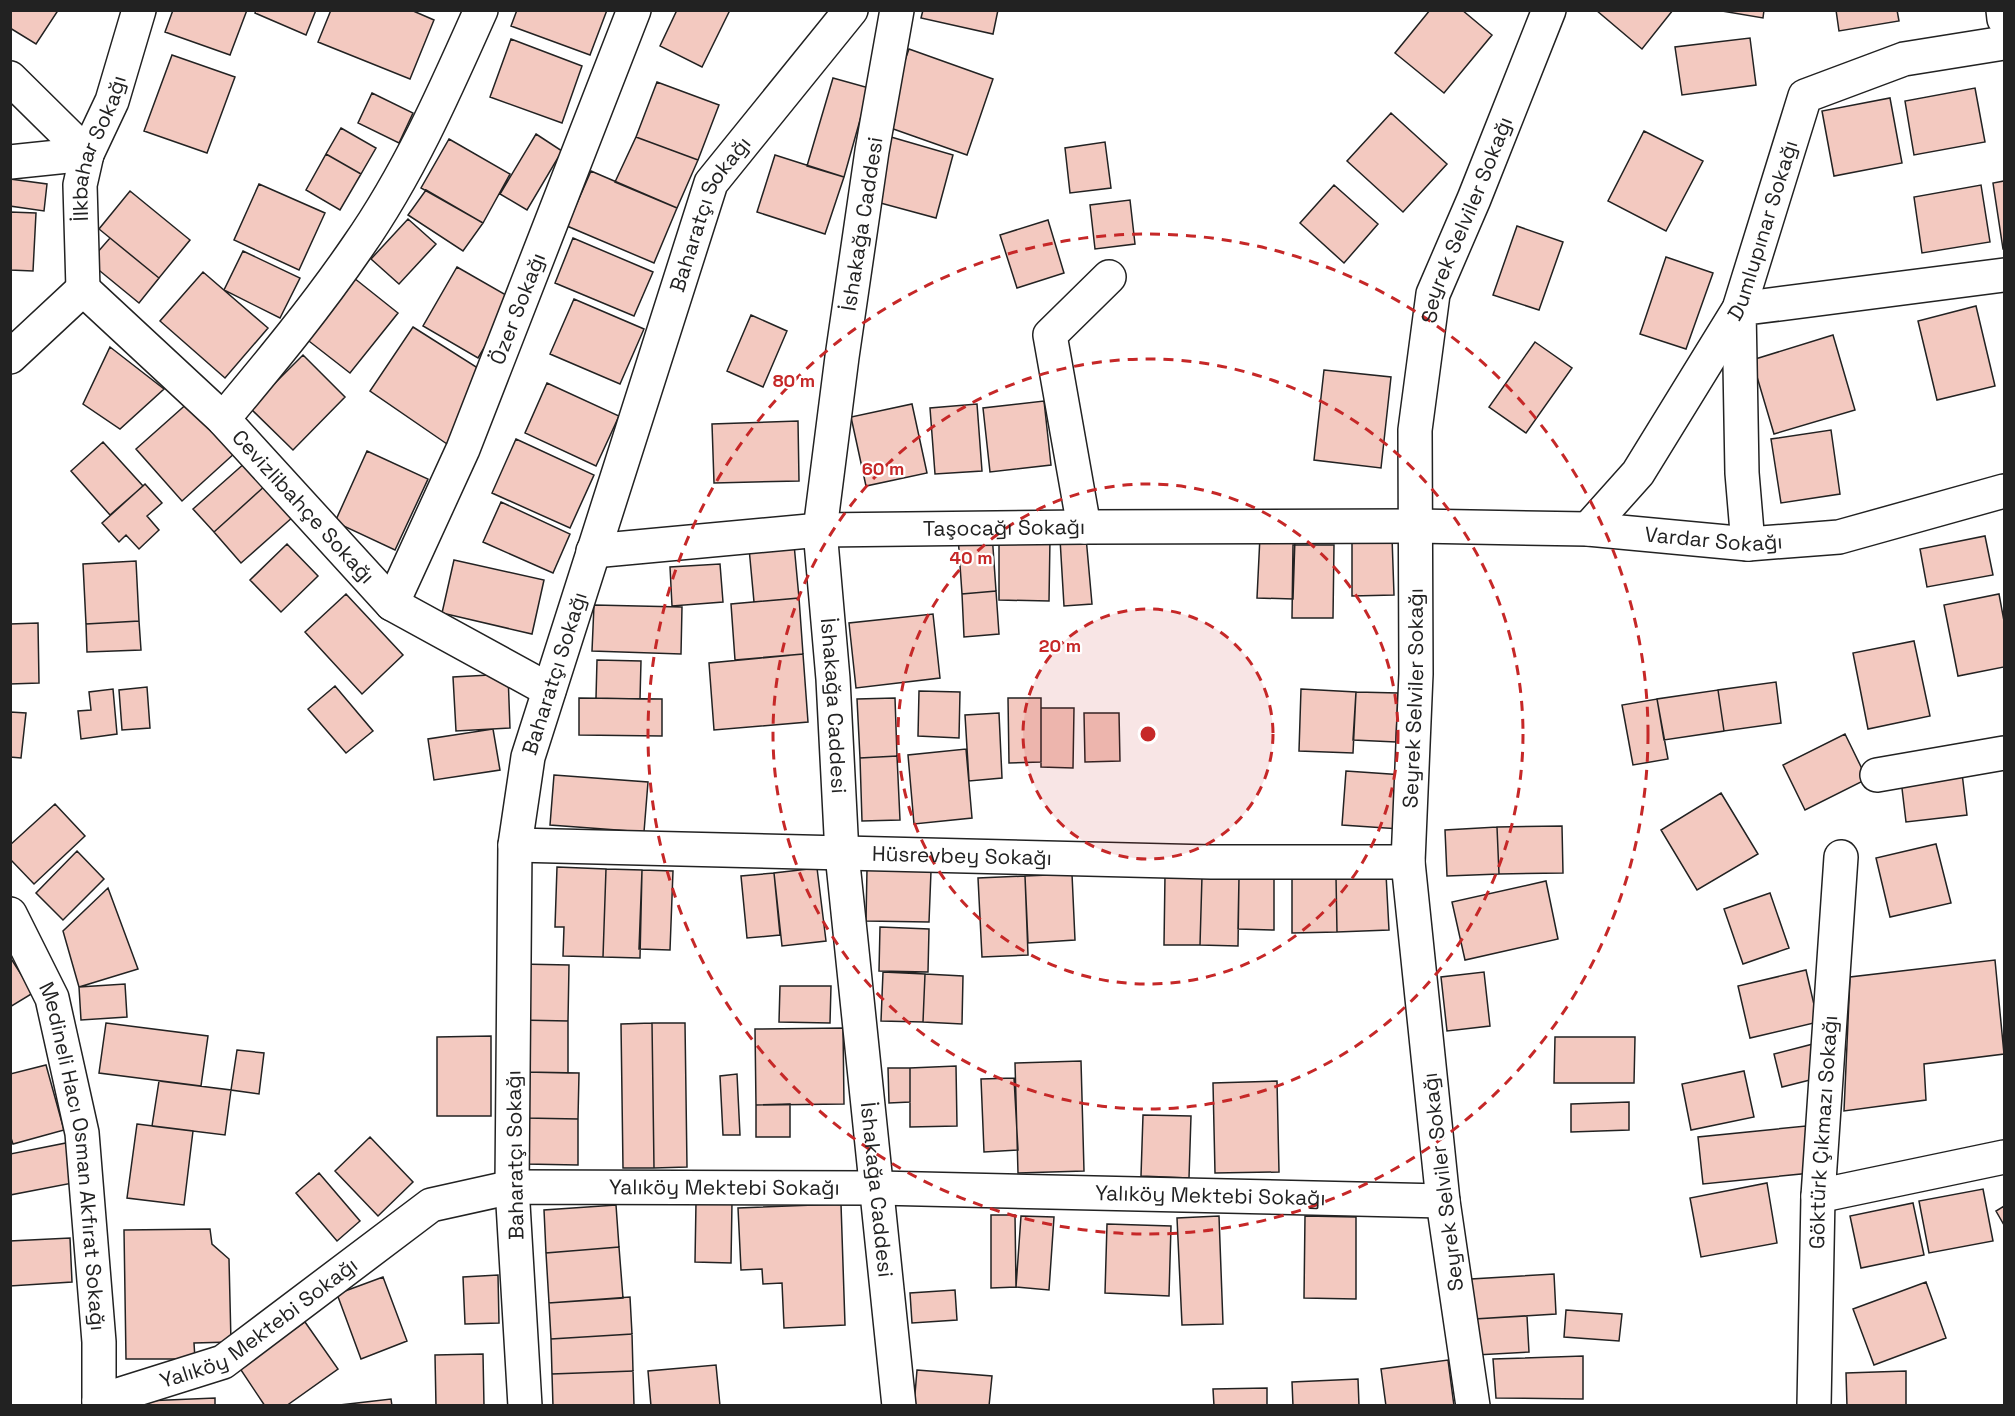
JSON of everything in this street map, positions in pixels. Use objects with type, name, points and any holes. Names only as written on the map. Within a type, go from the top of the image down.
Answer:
[{"type":"street","name":"İlkbahar Sokağı","points":[[83,289],[80,185],[87,154],[112,101],[139,10]]},
{"type":"street","points":[[223,419],[268,365],[359,245],[409,162],[481,10]]},
{"type":"street","name":"Özer Sokağı","points":[[392,604],[463,449],[634,10]]},
{"type":"street","name":"Baharatçı Sokağı","points":[[525,1406],[512,1187],[515,845],[528,757],[711,183],[851,10]]},
{"type":"street","name":"İshakağa Caddesi","points":[[897,10],[872,152],[820,530],[833,679],[842,854],[899,1406]]},
{"type":"street","name":"Seyrek Selviler Sokağı","points":[[1473,1406],[1443,1201],[1408,862],[1416,674],[1414,430],[1433,294],[1474,199],[1549,10]]},
{"type":"street","points":[[2003,10],[2004,19]]},
{"type":"street","name":"Dumlupınar Sokağı","points":[[1588,529],[1638,473],[1739,309],[1805,96],[1904,58],[2004,43]]},
{"type":"street","points":[[10,78],[87,154]]},
{"type":"street","points":[[10,162],[87,154]]},
{"type":"street","points":[[1748,544],[1742,473],[1739,309],[2004,275]]},
{"type":"street","points":[[1084,526],[1050,335],[1109,277]]},
{"type":"street","points":[[10,357],[83,289]]},
{"type":"street","name":"Cevizlibahçe Sokağı","points":[[83,289],[223,419],[392,604],[549,690]]},
{"type":"street","name":"Vardar Sokağı","points":[[1416,526],[1588,529],[1748,544],[1839,537],[2004,491]]},
{"type":"street","name":"Taşocağı Sokağı","points":[[593,551],[820,530],[1084,526],[1416,526]]},
{"type":"street","points":[[1877,775],[2004,753]]},
{"type":"street","name":"Hüsrevbey Sokağı","points":[[515,845],[1211,862],[1408,862]]},
{"type":"street","name":"Göktürk Çıkmazı Sokağı","points":[[1814,1406],[1818,1196],[1841,857]]},
{"type":"street","name":"Medineli Hacı Osman Akfırat Sokağı","points":[[10,914],[52,998],[82,1133],[99,1342],[99,1403]]},
{"type":"street","points":[[1818,1196],[2004,1157]]},
{"type":"street","name":"Yalıköy Mektebi Sokağı","points":[[99,1403],[223,1362],[431,1205],[512,1187],[878,1188],[1443,1201]]},
{"type":"building","points":[[10,10],[54,10],[57,12],[36,44],[10,28]]},
{"type":"building","points":[[173,10],[247,10],[230,55],[165,32]]},
{"type":"building","points":[[256,10],[316,10],[306,35],[255,13]]},
{"type":"building","points":[[331,10],[411,10],[434,20],[410,79],[318,42]]},
{"type":"building","points":[[517,10],[607,10],[590,55],[511,26]]},
{"type":"building","points":[[677,10],[730,10],[702,67],[660,46]]},
{"type":"building","points":[[923,10],[998,10],[993,34],[921,18]]},
{"type":"building","points":[[1430,10],[1462,10],[1492,35],[1444,93],[1395,53]]},
{"type":"building","points":[[1596,10],[1673,10],[1642,49]]},
{"type":"building","points":[[1716,10],[1764,10],[1763,18]]},
{"type":"building","points":[[1836,10],[1897,10],[1899,21],[1839,31]]},
{"type":"building","points":[[1750,38],[1756,85],[1682,95],[1675,47]]},
{"type":"building","points":[[511,39],[582,66],[562,123],[490,97]]},
{"type":"building","points":[[909,49],[993,79],[967,155],[882,125]]},
{"type":"building","points":[[172,55],[235,77],[207,153],[144,131]]},
{"type":"building","points":[[833,78],[869,88],[844,177],[807,166]]},
{"type":"building","points":[[657,82],[719,105],[698,160],[636,137]]},
{"type":"building","points":[[1975,88],[1985,142],[1914,155],[1905,101]]},
{"type":"building","points":[[372,93],[413,113],[399,143],[358,123]]},
{"type":"building","points":[[1890,98],[1902,163],[1834,176],[1822,111]]},
{"type":"building","points":[[1391,113],[1447,164],[1403,212],[1347,161]]},
{"type":"building","points":[[341,128],[376,148],[361,174],[326,154]]},
{"type":"building","points":[[1644,131],[1703,161],[1666,231],[1608,201]]},
{"type":"building","points":[[536,134],[562,151],[527,210],[500,194]]},
{"type":"building","points":[[636,137],[698,160],[677,208],[615,182]]},
{"type":"building","points":[[891,137],[953,155],[936,218],[873,201]]},
{"type":"building","points":[[449,139],[510,174],[483,223],[421,188]]},
{"type":"building","points":[[1105,142],[1111,188],[1070,193],[1065,148]]},
{"type":"building","points":[[326,154],[361,174],[340,210],[306,190]]},
{"type":"building","points":[[775,155],[844,177],[825,234],[757,212]]},
{"type":"building","points":[[591,171],[677,208],[654,263],[567,226]]},
{"type":"building","points":[[10,179],[47,184],[44,211],[10,206]]},
{"type":"building","points":[[2004,181],[2004,249],[2003,249],[1993,183]]},
{"type":"building","points":[[259,184],[325,213],[299,270],[234,240]]},
{"type":"building","points":[[1334,185],[1378,224],[1344,263],[1300,223]]},
{"type":"building","points":[[1981,185],[1990,242],[1922,253],[1914,197]]},
{"type":"building","points":[[426,190],[483,223],[463,251],[408,215]]},
{"type":"building","points":[[130,191],[190,240],[159,278],[99,229]]},
{"type":"building","points":[[1130,200],[1135,244],[1095,249],[1090,205]]},
{"type":"building","points":[[10,212],[36,213],[33,271],[10,270]]},
{"type":"building","points":[[408,219],[436,244],[399,284],[371,259]]},
{"type":"building","points":[[1048,220],[1064,273],[1017,288],[1000,235]]},
{"type":"building","points":[[1517,226],[1563,242],[1539,310],[1493,295]]},
{"type":"building","points":[[110,238],[159,278],[139,303],[89,262]]},
{"type":"building","points":[[573,238],[653,272],[634,316],[555,283]]},
{"type":"building","points":[[243,251],[300,278],[280,318],[224,290]]},
{"type":"building","points":[[1666,257],[1713,273],[1686,349],[1640,334]]},
{"type":"building","points":[[457,267],[513,299],[478,358],[423,326]]},
{"type":"building","points":[[203,272],[268,328],[225,378],[160,321]]},
{"type":"building","points":[[354,278],[398,313],[350,373],[305,338]]},
{"type":"building","points":[[574,299],[644,329],[620,384],[550,354]]},
{"type":"building","points":[[1976,306],[1995,386],[1937,400],[1918,321]]},
{"type":"building","points":[[751,315],[787,331],[763,387],[727,371]]},
{"type":"building","points":[[413,327],[481,370],[447,444],[370,391]]},
{"type":"building","points":[[1833,335],[1855,410],[1774,434],[1752,360]]},
{"type":"building","points":[[1535,342],[1572,368],[1526,433],[1489,407]]},
{"type":"building","points":[[110,347],[164,389],[120,429],[83,404]]},
{"type":"building","points":[[303,355],[345,397],[293,450],[250,408]]},
{"type":"building","points":[[1324,370],[1391,377],[1381,468],[1314,460]]},
{"type":"building","points":[[547,383],[619,416],[596,466],[525,433]]},
{"type":"building","points":[[190,401],[236,452],[182,501],[136,449]]},
{"type":"building","points":[[1044,401],[1051,465],[990,472],[983,408]]},
{"type":"building","points":[[912,404],[927,473],[866,486],[851,417]]},
{"type":"building","points":[[977,404],[982,471],[935,474],[930,408]]},
{"type":"building","points":[[798,421],[799,481],[714,483],[712,424]]},
{"type":"building","points":[[1831,430],[1840,494],[1781,503],[1771,439]]},
{"type":"building","points":[[516,439],[594,475],[570,528],[492,493]]},
{"type":"building","points":[[103,442],[143,486],[110,515],[71,471]]},
{"type":"building","points":[[367,451],[428,479],[395,550],[335,522]]},
{"type":"building","points":[[246,462],[266,485],[214,532],[193,509]]},
{"type":"building","points":[[145,484],[162,503],[147,516],[159,530],[139,549],[126,535],[119,542],[102,523]]},
{"type":"building","points":[[266,485],[294,516],[241,563],[214,532]]},
{"type":"building","points":[[501,502],[570,534],[553,573],[483,542]]},
{"type":"building","points":[[992,533],[996,591],[962,594],[958,536]]},
{"type":"building","points":[[1260,536],[1295,538],[1293,599],[1257,598]]},
{"type":"building","points":[[1985,536],[1993,575],[1927,587],[1920,549]]},
{"type":"building","points":[[1086,537],[1092,604],[1064,606],[1060,539]]},
{"type":"building","points":[[1392,537],[1394,595],[1352,596],[1352,538]]},
{"type":"building","points":[[999,539],[1050,539],[1049,601],[999,600]]},
{"type":"building","points":[[287,544],[318,576],[281,612],[250,580]]},
{"type":"building","points":[[794,544],[799,598],[754,602],[749,548]]},
{"type":"building","points":[[1293,545],[1334,545],[1333,618],[1292,618]]},
{"type":"building","points":[[454,560],[544,580],[532,634],[442,613]]},
{"type":"building","points":[[136,561],[139,621],[86,624],[83,564]]},
{"type":"building","points":[[720,564],[723,602],[672,606],[670,567]]},
{"type":"building","points":[[996,591],[999,634],[964,637],[962,594]]},
{"type":"building","points":[[346,594],[403,655],[362,694],[305,632]]},
{"type":"building","points":[[1999,594],[2004,621],[2004,667],[1958,676],[1944,605]]},
{"type":"building","points":[[799,598],[803,654],[735,660],[731,604]]},
{"type":"building","points":[[594,605],[682,607],[681,654],[592,651]]},
{"type":"building","points":[[933,614],[940,678],[856,688],[849,623]]},
{"type":"building","points":[[139,621],[141,650],[87,652],[86,624]]},
{"type":"building","points":[[38,623],[39,683],[10,684],[10,624]]},
{"type":"building","points":[[1914,641],[1930,716],[1868,729],[1853,653]]},
{"type":"building","points":[[803,654],[808,722],[714,730],[709,663]]},
{"type":"building","points":[[597,660],[641,661],[640,699],[596,698]]},
{"type":"building","points":[[508,674],[510,728],[456,731],[453,677]]},
{"type":"building","points":[[1776,682],[1781,723],[1724,731],[1718,690]]},
{"type":"building","points":[[335,686],[373,731],[346,753],[308,709]]},
{"type":"building","points":[[147,687],[150,728],[122,730],[119,690]]},
{"type":"building","points":[[113,689],[117,734],[81,739],[78,711],[91,710],[89,692]]},
{"type":"building","points":[[1301,689],[1356,692],[1353,753],[1299,751]]},
{"type":"building","points":[[1718,690],[1724,731],[1664,740],[1657,699]]},
{"type":"building","points":[[919,691],[960,692],[959,738],[918,736]]},
{"type":"building","points":[[1356,692],[1398,693],[1396,742],[1353,740]]},
{"type":"building","points":[[579,698],[662,699],[662,736],[579,735]]},
{"type":"building","points":[[895,698],[897,756],[860,758],[857,699]]},
{"type":"building","points":[[1008,698],[1041,698],[1041,762],[1009,763]]},
{"type":"building","points":[[1657,699],[1668,759],[1633,765],[1622,705]]},
{"type":"building","points":[[1041,708],[1074,708],[1073,768],[1041,767]]},
{"type":"building","points":[[10,712],[26,713],[21,758],[10,757]]},
{"type":"building","points":[[999,713],[1002,778],[969,781],[965,715]]},
{"type":"building","points":[[1084,713],[1119,713],[1120,761],[1085,762]]},
{"type":"building","points":[[493,729],[500,770],[434,780],[428,739]]},
{"type":"building","points":[[1845,734],[1867,779],[1805,810],[1783,765]]},
{"type":"building","points":[[966,749],[972,818],[914,824],[908,755]]},
{"type":"building","points":[[897,756],[900,820],[862,821],[860,758]]},
{"type":"building","points":[[1346,771],[1404,775],[1400,829],[1342,825]]},
{"type":"building","points":[[1962,773],[1967,815],[1906,822],[1901,780]]},
{"type":"building","points":[[554,775],[648,782],[644,832],[550,825]]},
{"type":"building","points":[[1721,793],[1758,854],[1697,890],[1661,830]]},
{"type":"building","points":[[55,804],[85,836],[34,884],[10,859],[10,845]]},
{"type":"building","points":[[1562,826],[1563,873],[1499,874],[1497,827]]},
{"type":"building","points":[[1497,827],[1499,874],[1447,876],[1445,830]]},
{"type":"building","points":[[1936,844],[1951,903],[1890,917],[1876,858]]},
{"type":"building","points":[[77,851],[104,879],[63,920],[36,893]]},
{"type":"building","points":[[557,867],[606,869],[603,957],[563,956],[564,927],[555,927]]},
{"type":"building","points":[[817,868],[826,941],[782,946],[774,873]]},
{"type":"building","points":[[606,869],[642,870],[640,958],[603,957]]},
{"type":"building","points":[[867,869],[931,871],[929,922],[866,921]]},
{"type":"building","points":[[642,870],[673,871],[670,950],[639,949]]},
{"type":"building","points":[[774,873],[780,935],[747,938],[741,876]]},
{"type":"building","points":[[1072,874],[1075,940],[1028,943],[1025,876]]},
{"type":"building","points":[[1386,874],[1389,930],[1337,932],[1336,877]]},
{"type":"building","points":[[1165,875],[1202,876],[1200,945],[1164,945]]},
{"type":"building","points":[[1025,876],[1028,955],[982,957],[978,878]]},
{"type":"building","points":[[1202,876],[1239,877],[1238,946],[1200,945]]},
{"type":"building","points":[[1239,877],[1274,877],[1274,930],[1238,929]]},
{"type":"building","points":[[1292,877],[1336,877],[1337,932],[1292,933]]},
{"type":"building","points":[[1546,881],[1558,939],[1465,960],[1452,902]]},
{"type":"building","points":[[108,888],[138,969],[79,987],[63,931]]},
{"type":"building","points":[[1770,893],[1789,948],[1743,964],[1724,909]]},
{"type":"building","points":[[880,927],[929,929],[928,972],[879,971]]},
{"type":"building","points":[[10,957],[33,993],[10,1007]]},
{"type":"building","points":[[1995,960],[2004,1054],[1924,1064],[1926,1100],[1844,1111],[1850,977]]},
{"type":"building","points":[[519,964],[569,965],[568,1021],[518,1020]]},
{"type":"building","points":[[1806,970],[1818,1022],[1750,1038],[1738,986]]},
{"type":"building","points":[[883,972],[925,974],[923,1022],[881,1021]]},
{"type":"building","points":[[1484,972],[1490,1026],[1447,1031],[1441,977]]},
{"type":"building","points":[[925,974],[963,976],[962,1024],[923,1022]]},
{"type":"building","points":[[125,984],[127,1017],[81,1020],[79,987]]},
{"type":"building","points":[[780,986],[831,986],[830,1023],[779,1022]]},
{"type":"building","points":[[518,1020],[568,1021],[568,1073],[526,1072]]},
{"type":"building","points":[[106,1023],[208,1036],[201,1086],[99,1073]]},
{"type":"building","points":[[652,1023],[654,1168],[623,1168],[621,1024]]},
{"type":"building","points":[[652,1023],[685,1023],[687,1167],[654,1168]]},
{"type":"building","points":[[843,1028],[844,1104],[756,1105],[755,1029]]},
{"type":"building","points":[[491,1036],[491,1116],[437,1116],[437,1037]]},
{"type":"building","points":[[1555,1037],[1635,1037],[1634,1083],[1554,1083]]},
{"type":"building","points":[[1813,1044],[1822,1077],[1782,1087],[1774,1054]]},
{"type":"building","points":[[237,1050],[264,1053],[259,1094],[231,1090]]},
{"type":"building","points":[[1081,1061],[1084,1171],[1018,1173],[1015,1063]]},
{"type":"building","points":[[46,1065],[64,1130],[13,1144],[10,1135],[10,1074]]},
{"type":"building","points":[[956,1066],[957,1126],[910,1127],[910,1068]]},
{"type":"building","points":[[888,1068],[910,1068],[910,1102],[889,1103]]},
{"type":"building","points":[[1744,1071],[1754,1117],[1691,1130],[1682,1084]]},
{"type":"building","points":[[526,1072],[579,1073],[578,1119],[525,1118]]},
{"type":"building","points":[[737,1074],[740,1135],[723,1135],[720,1076]]},
{"type":"building","points":[[1014,1078],[1018,1150],[984,1152],[981,1079]]},
{"type":"building","points":[[159,1081],[231,1090],[225,1135],[152,1126]]},
{"type":"building","points":[[1277,1081],[1279,1172],[1215,1173],[1213,1083]]},
{"type":"building","points":[[1629,1102],[1629,1130],[1571,1132],[1571,1104]]},
{"type":"building","points":[[790,1104],[790,1137],[756,1137],[756,1105]]},
{"type":"building","points":[[1143,1115],[1191,1116],[1189,1178],[1141,1176]]},
{"type":"building","points":[[525,1118],[578,1119],[578,1165],[525,1164]]},
{"type":"building","points":[[137,1124],[193,1131],[184,1205],[127,1198]]},
{"type":"building","points":[[1806,1126],[1811,1173],[1703,1184],[1698,1137]]},
{"type":"building","points":[[370,1137],[413,1182],[378,1216],[335,1171]]},
{"type":"building","points":[[71,1142],[78,1182],[10,1195],[10,1154]]},
{"type":"building","points":[[319,1173],[360,1221],[337,1241],[296,1193]]},
{"type":"building","points":[[1767,1183],[1777,1243],[1701,1257],[1690,1198]]},
{"type":"building","points":[[1983,1189],[1993,1241],[1929,1253],[1919,1201]]},
{"type":"building","points":[[696,1202],[732,1202],[731,1263],[695,1262]]},
{"type":"building","points":[[1913,1203],[1924,1255],[1861,1268],[1850,1216]]},
{"type":"building","points":[[841,1204],[845,1325],[784,1328],[782,1283],[763,1284],[762,1269],[741,1270],[738,1208]]},
{"type":"building","points":[[616,1205],[619,1247],[546,1253],[544,1210]]},
{"type":"building","points":[[2004,1206],[2004,1225],[1996,1211]]},
{"type":"building","points":[[991,1215],[1015,1215],[1016,1287],[991,1288]]},
{"type":"building","points":[[1021,1216],[1054,1217],[1049,1290],[1016,1287]]},
{"type":"building","points":[[1219,1216],[1223,1324],[1182,1325],[1177,1218]]},
{"type":"building","points":[[1305,1216],[1356,1217],[1356,1299],[1304,1298]]},
{"type":"building","points":[[1107,1224],[1171,1226],[1169,1296],[1105,1293]]},
{"type":"building","points":[[210,1229],[212,1244],[229,1259],[231,1342],[194,1343],[195,1359],[126,1359],[124,1230]]},
{"type":"building","points":[[70,1238],[72,1282],[10,1286],[10,1241]]},
{"type":"building","points":[[619,1247],[623,1298],[549,1303],[546,1253]]},
{"type":"building","points":[[1554,1274],[1556,1314],[1474,1319],[1471,1279]]},
{"type":"building","points":[[498,1275],[499,1323],[465,1324],[463,1277]]},
{"type":"building","points":[[383,1277],[407,1341],[361,1359],[337,1294]]},
{"type":"building","points":[[1926,1282],[1946,1338],[1874,1365],[1853,1309]]},
{"type":"building","points":[[955,1290],[957,1320],[912,1323],[910,1293]]},
{"type":"building","points":[[630,1297],[632,1334],[551,1339],[549,1303]]},
{"type":"building","points":[[1566,1310],[1622,1314],[1619,1341],[1564,1337]]},
{"type":"building","points":[[1527,1316],[1529,1352],[1476,1355],[1474,1319]]},
{"type":"building","points":[[305,1322],[338,1369],[286,1406],[265,1406],[239,1367]]},
{"type":"building","points":[[632,1334],[633,1371],[552,1374],[551,1339]]},
{"type":"building","points":[[483,1354],[484,1406],[436,1406],[435,1355]]},
{"type":"building","points":[[1583,1356],[1583,1399],[1496,1398],[1493,1359]]},
{"type":"building","points":[[1448,1360],[1454,1406],[1386,1406],[1381,1369]]},
{"type":"building","points":[[716,1365],[720,1406],[651,1406],[648,1371]]},
{"type":"building","points":[[917,1370],[992,1376],[989,1406],[914,1406]]},
{"type":"building","points":[[633,1371],[634,1406],[553,1406],[552,1374]]},
{"type":"building","points":[[1906,1371],[1906,1406],[1847,1406],[1846,1373]]},
{"type":"building","points":[[1358,1379],[1359,1406],[1293,1406],[1292,1382]]},
{"type":"building","points":[[1267,1388],[1267,1406],[1214,1406],[1213,1389]]},
{"type":"building","points":[[215,1398],[215,1406],[122,1406],[121,1402]]},
{"type":"building","points":[[391,1399],[392,1406],[340,1406],[340,1405]]}]
